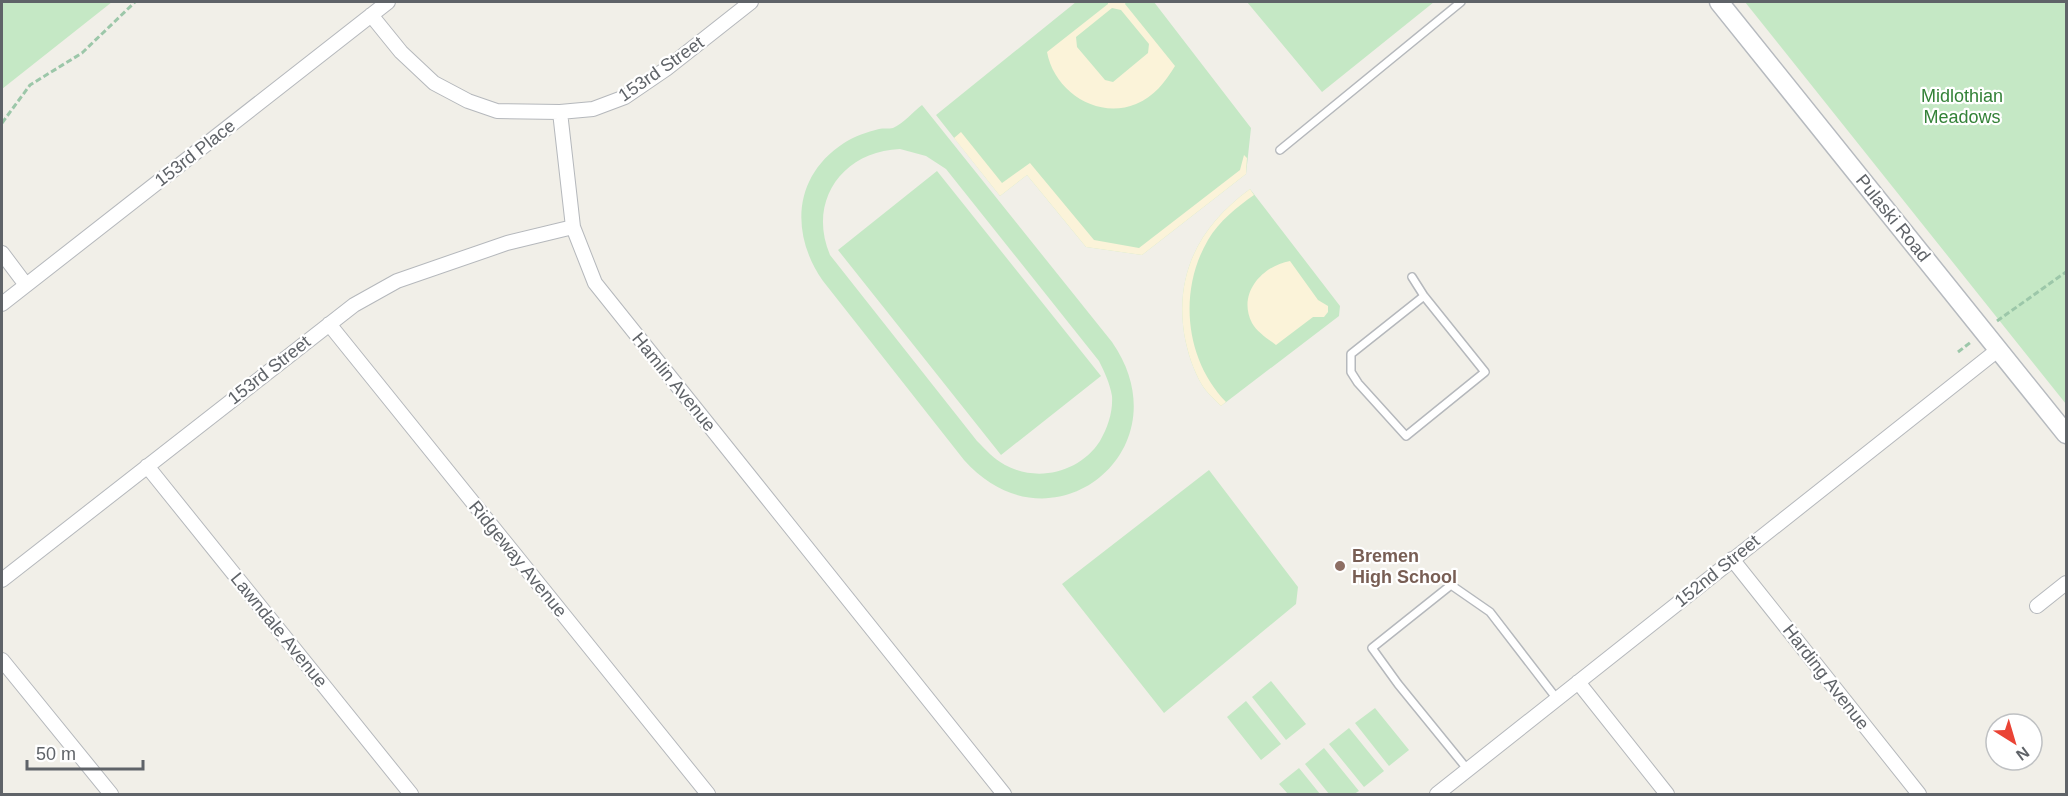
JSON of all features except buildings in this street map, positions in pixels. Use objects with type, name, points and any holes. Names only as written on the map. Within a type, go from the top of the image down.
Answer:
[{"type":"main road","name":"Pulaski Road","points":[[1719,2],[2067,434]]},
{"type":"street","name":"153rd Place","points":[[2,304],[388,2]]},
{"type":"street","name":"153rd Street","points":[[560,112],[593,109],[625,97],[666,69],[751,2]]},
{"type":"street","points":[[371,15],[401,52],[434,83],[497,111],[560,112]]},
{"type":"street","name":"Hamlin Avenue","points":[[560,112],[573,227],[595,283],[1004,795]]},
{"type":"street","name":"153rd Street","points":[[2,580],[354,305],[397,281],[507,243],[573,227]]},
{"type":"street","points":[[2,253],[26,285]]},
{"type":"street","name":"Ridgeway Avenue","points":[[329,324],[708,795]]},
{"type":"street","name":"152nd Street","points":[[1437,795],[1999,349]]},
{"type":"street","name":"Lawndale Avenue","points":[[147,466],[411,795]]},
{"type":"street","name":"Harding Avenue","points":[[1732,559],[1919,795]]},
{"type":"street","points":[[2037,606],[2067,583]]},
{"type":"street","points":[[2,660],[111,795]]},
{"type":"street","points":[[1578,682],[1667,795]]},
{"type":"lane","points":[[1280,150],[1461,2]]},
{"type":"lane","points":[[1412,277],[1424,296],[1485,372],[1406,436],[1358,384],[1351,372],[1352,354],[1424,296]]},
{"type":"lane","points":[[1468,770],[1398,684],[1372,648],[1442,592],[1451,585],[1490,612],[1519,653],[1557,699]]},
{"type":"path","points":[[2,123],[30,85],[82,53],[135,2]]},
{"type":"path","points":[[1999,320],[2067,272]]},
{"type":"green space","points":[[2,2],[112,2],[2,89]]},
{"type":"green space","points":[[1076,2],[1154,2],[1251,128],[1246,174],[1142,255],[1086,247],[1027,175],[1000,196],[936,115]]},
{"type":"green space","points":[[1247,2],[1434,2],[1322,92]]},
{"type":"green space","name":"Midlothian Meadows","points":[[1745,2],[2066,2],[2066,404]]},
{"type":"green space","points":[[922,105],[1112,342],[1131,382],[1133,420],[1121,453],[1099,478],[1069,494],[1034,498],[998,487],[964,460],[823,281],[812,263],[805,244],[802,207],[806,189],[815,172],[827,156],[844,143],[870,131],[893,128]],"holes":[[[900,149],[926,156],[946,169],[1099,361],[1112,396],[1108,425],[1092,452],[1070,467],[1057,471],[1031,473],[1005,465],[990,454],[977,441],[830,255],[824,235],[823,216],[827,198],[835,182],[847,169],[862,159],[880,152]]]},
{"type":"green space","points":[[937,171],[1101,376],[1001,455],[838,250]]},
{"type":"green space","points":[[1250,189],[1340,306],[1339,316],[1221,406],[1202,385],[1191,360],[1184,333],[1182,310],[1184,289],[1195,251],[1205,234],[1233,203]]},
{"type":"green space","points":[[1209,470],[1298,587],[1296,604],[1164,713],[1062,584]]},
{"type":"green space","points":[[1271,681],[1306,724],[1286,740],[1252,697]]},
{"type":"green space","points":[[1246,701],[1281,744],[1261,760],[1227,717]]},
{"type":"green space","points":[[1375,708],[1409,750],[1389,766],[1355,723]]},
{"type":"green space","points":[[1349,728],[1384,771],[1364,787],[1329,744]]},
{"type":"green space","points":[[1324,748],[1359,791],[1354,794],[1329,794],[1305,764]]},
{"type":"green space","points":[[1299,768],[1320,794],[1288,794],[1279,784]]},
{"type":"sand","points":[[1108,2],[1126,2],[1125,4],[1175,66],[1154,93],[1136,104],[1121,108],[1093,105],[1068,90],[1058,79],[1047,52]],"holes":[[[1112,8],[1121,10],[1149,44],[1148,53],[1113,82],[1105,80],[1077,47],[1076,37]]]},
{"type":"sand","points":[[961,132],[1002,183],[1030,163],[1094,240],[1139,248],[1240,170],[1244,155],[1247,158],[1246,174],[1142,255],[1086,247],[1027,175],[1000,196],[954,138]]},
{"type":"sand","points":[[1250,189],[1254,195],[1212,233],[1198,260],[1192,281],[1190,324],[1194,346],[1212,385],[1226,402],[1221,406],[1202,385],[1191,360],[1184,333],[1182,310],[1184,289],[1195,251],[1205,234],[1233,203]]},
{"type":"sand","points":[[1290,261],[1318,300],[1328,306],[1328,312],[1324,317],[1313,317],[1276,345],[1252,323],[1248,312],[1248,302],[1250,292],[1262,275]]},
{"type":"place","name":"Bremen High School","points":[[1340,566]]}]
